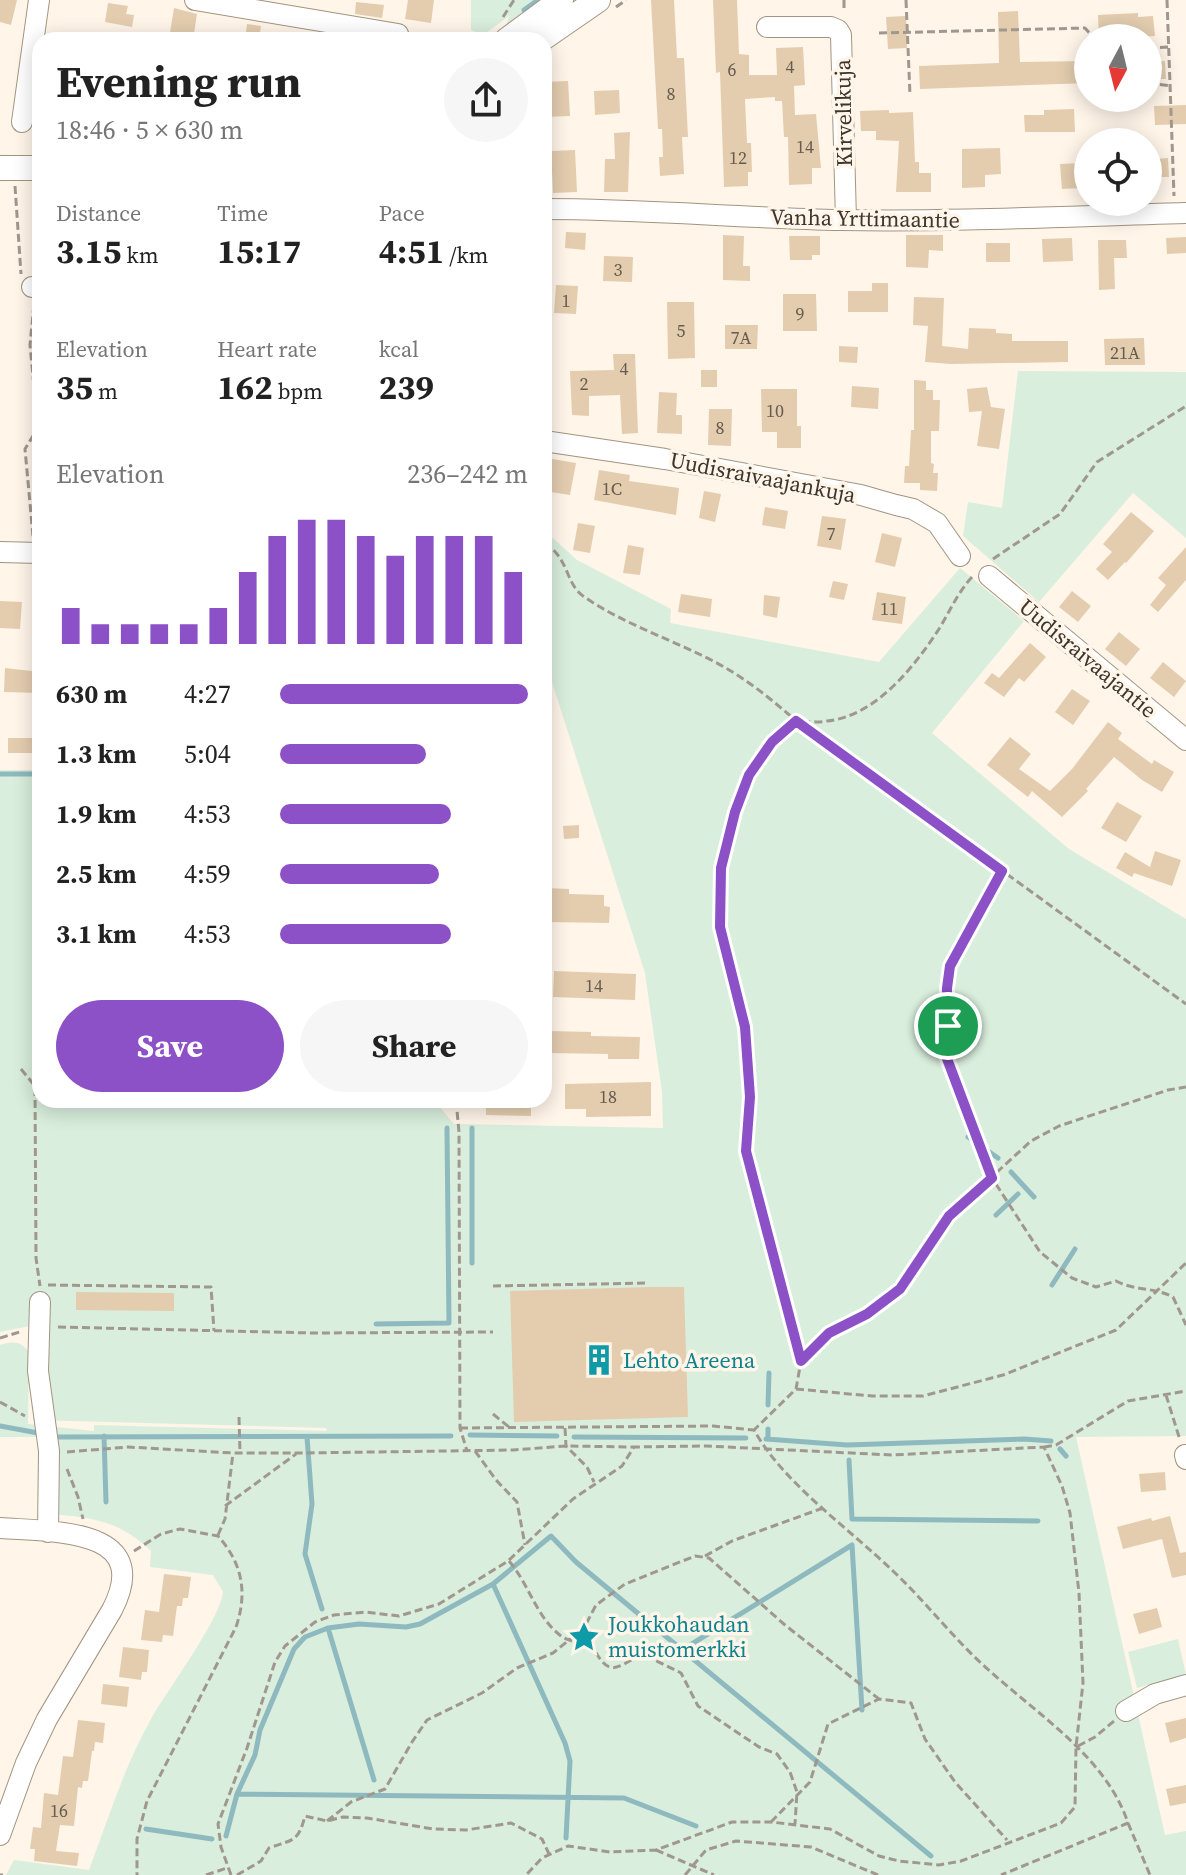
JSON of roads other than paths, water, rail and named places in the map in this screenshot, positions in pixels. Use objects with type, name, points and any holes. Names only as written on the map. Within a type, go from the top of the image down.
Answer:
[{"type":"main road","points":[[505,29],[561,0]]},
{"type":"main road","points":[[552,32],[598,0]]},
{"type":"street","points":[[35,32],[39,0]]},
{"type":"street","points":[[195,0],[386,32]]},
{"type":"street","name":"Kirvelikuja","points":[[767,27],[831,27],[841,35],[846,220]]},
{"type":"street","points":[[22,122],[32,50]]},
{"type":"street","name":"Vanha Yrttimaantie","points":[[552,209],[653,210],[846,220],[1180,213]]},
{"type":"street","name":"Uudisraivaajankuja","points":[[552,442],[677,461],[913,509],[937,523],[960,556]]},
{"type":"street","points":[[0,552],[32,552]]},
{"type":"street","name":"Uudisraivaajantie","points":[[987,568],[1186,740]]},
{"type":"street","points":[[40,1294],[38,1371],[48,1432],[48,1532]]},
{"type":"street","points":[[0,1528],[93,1538],[105,1543],[119,1561],[123,1574],[121,1592],[112,1610],[47,1719],[26,1763],[0,1835]]},
{"type":"street","points":[[1126,1711],[1155,1694],[1186,1685]]},
{"type":"waterway","points":[[524,10],[538,0]]},
{"type":"waterway","points":[[0,774],[32,774]]},
{"type":"waterway","points":[[376,1324],[449,1323],[447,1128]]},
{"type":"waterway","points":[[472,1128],[472,1263]]},
{"type":"waterway","points":[[968,1137],[998,1158]]},
{"type":"waterway","points":[[1011,1172],[1034,1197]]},
{"type":"waterway","points":[[996,1215],[1018,1194]]},
{"type":"waterway","points":[[1052,1285],[1075,1249]]},
{"type":"waterway","points":[[768,1405],[769,1373]]},
{"type":"waterway","points":[[0,1426],[38,1433]]},
{"type":"waterway","points":[[768,1429],[768,1439]]},
{"type":"waterway","points":[[470,1435],[557,1436]]},
{"type":"waterway","points":[[104,1436],[106,1502]]},
{"type":"waterway","points":[[59,1437],[451,1436]]},
{"type":"waterway","points":[[307,1437],[312,1504],[305,1554],[322,1609]]},
{"type":"waterway","points":[[574,1437],[746,1438]]},
{"type":"waterway","points":[[766,1439],[847,1445],[1024,1439],[1051,1441]]},
{"type":"waterway","points":[[1060,1449],[1066,1456]]},
{"type":"waterway","points":[[849,1460],[852,1519],[1038,1521]]},
{"type":"waterway","points":[[226,1836],[237,1794],[255,1755],[260,1730],[294,1649],[305,1637],[328,1628],[359,1624],[406,1627],[420,1624],[493,1584],[551,1536],[576,1562],[931,1856]]},
{"type":"waterway","points":[[682,1650],[852,1545],[862,1710]]},
{"type":"waterway","points":[[493,1584],[565,1743],[570,1761],[566,1838]]},
{"type":"waterway","points":[[328,1628],[374,1780]]},
{"type":"waterway","points":[[237,1794],[624,1798],[696,1826]]},
{"type":"waterway","points":[[146,1829],[212,1839]]},
{"type":"place","name":"Lehto Areena","points":[[599,1360]]},
{"type":"place","name":"Joukkohaudan muistomerkki","points":[[584,1637]]}]
